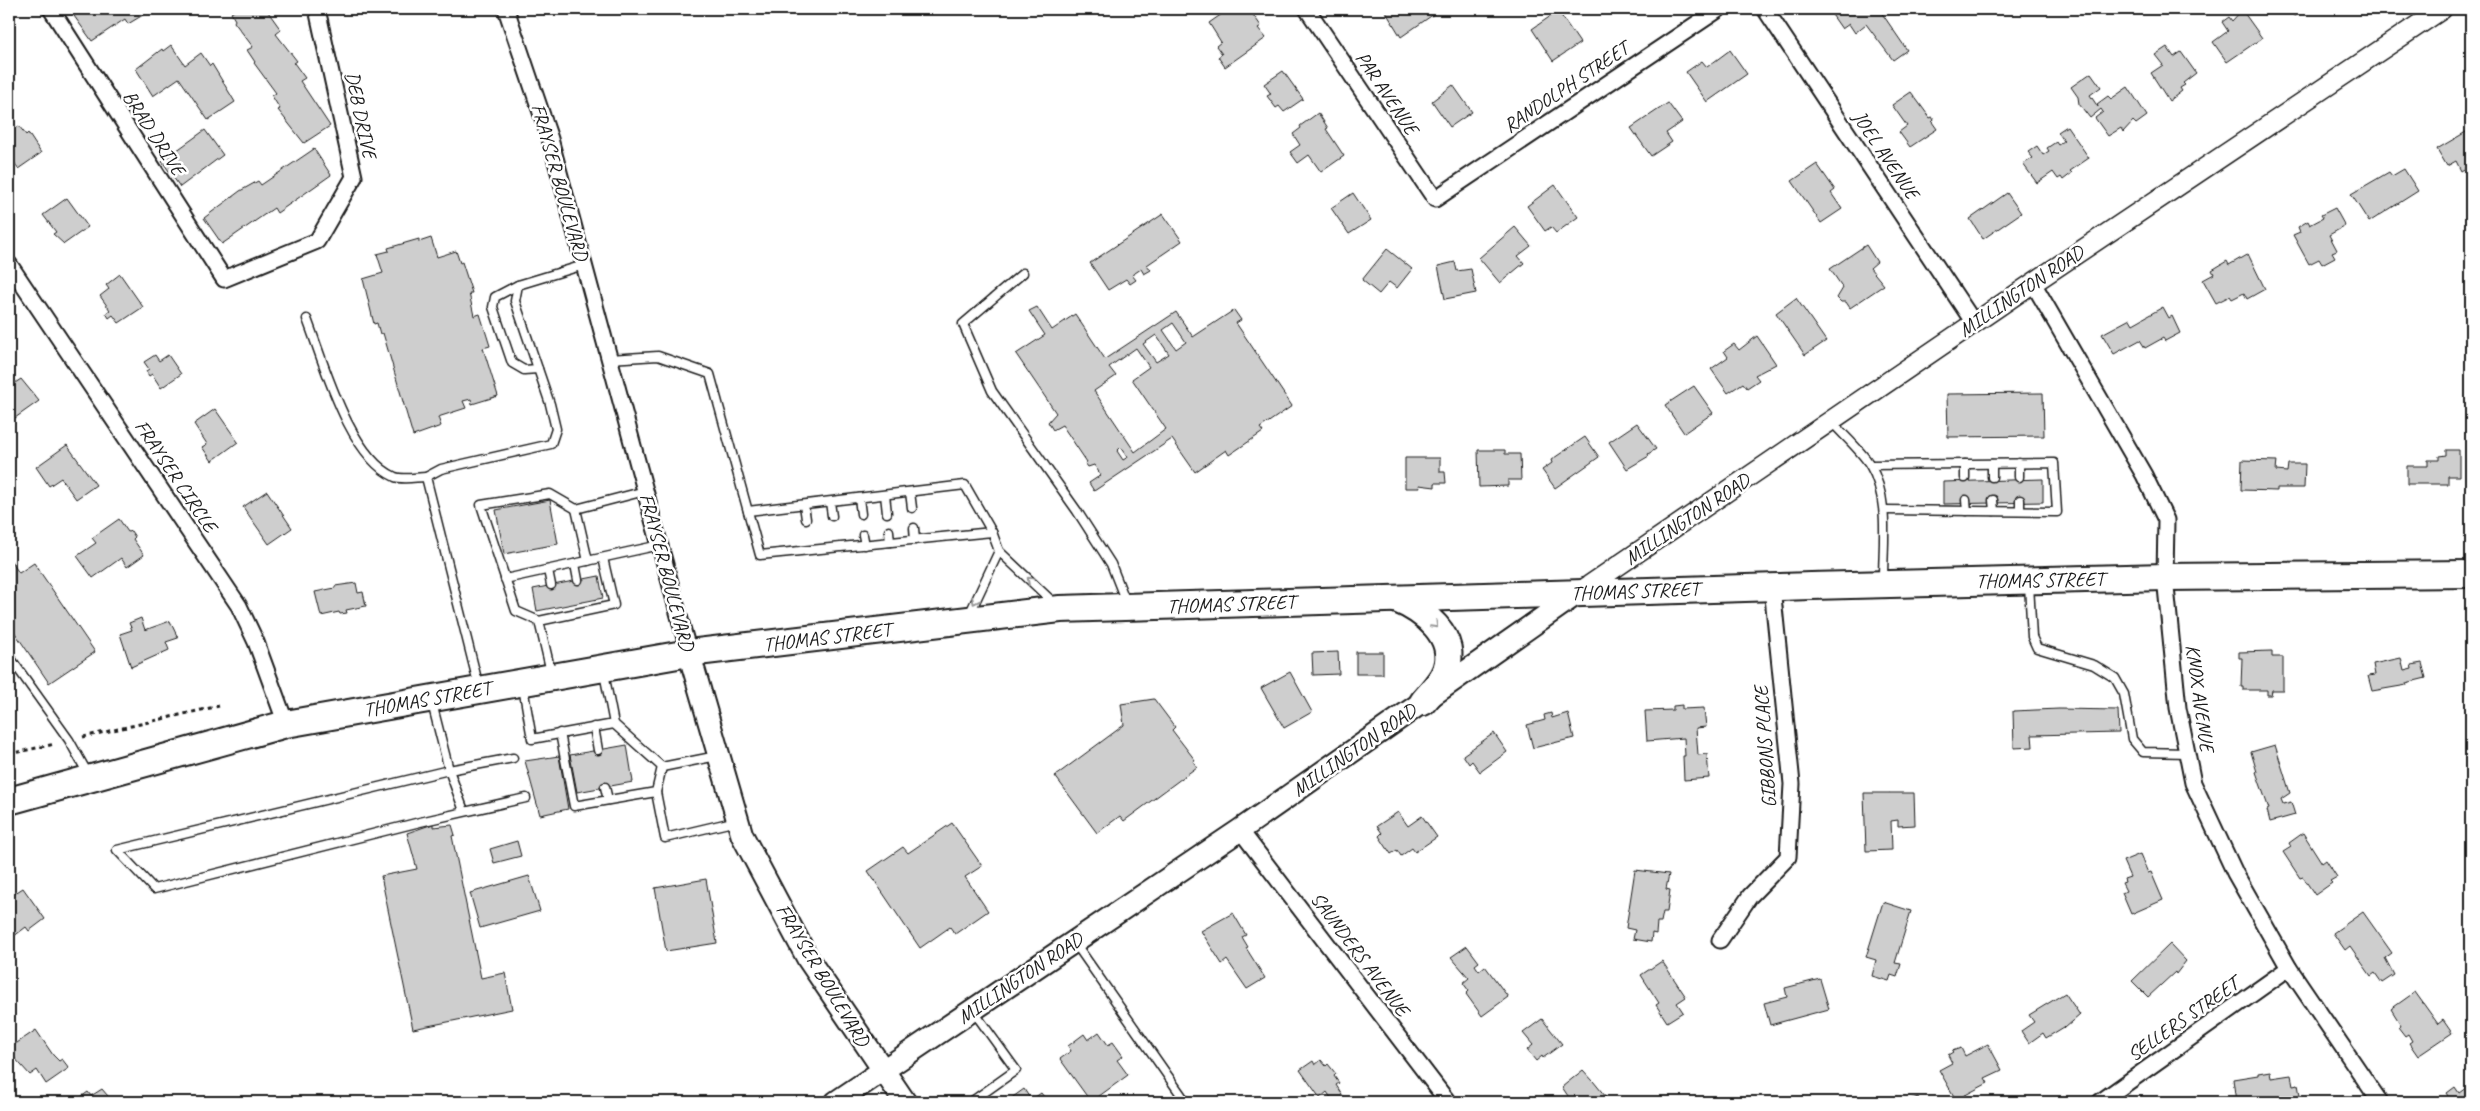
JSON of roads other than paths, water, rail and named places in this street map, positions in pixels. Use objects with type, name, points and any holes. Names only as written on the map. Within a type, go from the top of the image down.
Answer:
[{"type":"highway","name":"THOMAS STREET","points":[[9,800],[286,724],[521,681],[689,653],[1060,608],[2165,577],[2471,574]]},
{"type":"highway","points":[[1395,599],[1414,606],[1428,617],[1441,631],[1447,648],[1449,661],[1446,673],[1423,702]]},
{"type":"main road","name":"MILLINGTON ROAD","points":[[836,1102],[1240,830],[1578,593]]},
{"type":"main road","name":"FRAYSER BOULEVARD","points":[[689,653],[742,835],[808,959],[882,1071],[905,1102]]},
{"type":"street","name":"BRAD DRIVE","points":[[51,9],[224,279]]},
{"type":"street","name":"DEB DRIVE","points":[[224,279],[318,241],[354,176],[317,9]]},
{"type":"street","name":"FRAYSER BOULEVARD","points":[[506,9],[550,139],[689,653]]},
{"type":"street","name":"PAR AVENUE","points":[[1307,9],[1435,199]]},
{"type":"street","name":"RANDOLPH STREET","points":[[1435,199],[1719,9]]},
{"type":"street","name":"JOEL AVENUE","points":[[1765,9],[1974,323]]},
{"type":"street","name":"MILLINGTON ROAD","points":[[1578,593],[2033,282],[2442,9]]},
{"type":"street","name":"FRAYSER CIRCLE","points":[[9,264],[239,606],[256,642],[286,724]]},
{"type":"street","name":"KNOX AVENUE","points":[[2033,282],[2144,475],[2166,520],[2165,577],[2178,708],[2193,783],[2235,873],[2289,968],[2380,1102]]},
{"type":"street","name":"GIBBONS PLACE","points":[[1720,940],[1750,896],[1788,857],[1792,784],[1772,587]]},
{"type":"street","name":"SAUNDERS AVENUE","points":[[1240,830],[1448,1102]]},
{"type":"street","name":"SELLERS STREET","points":[[2100,1102],[2289,968]]},
{"type":"lane","points":[[538,369],[524,370],[512,363],[493,307],[495,297],[518,285],[584,265]]},
{"type":"lane","points":[[1023,273],[963,324],[992,391],[1077,511],[1111,564],[1128,606]]},
{"type":"lane","points":[[307,319],[348,426],[366,451],[385,471],[397,478],[426,477],[441,469],[551,444],[556,429],[515,301],[518,285]]},
{"type":"lane","points":[[610,359],[658,356],[710,374],[760,556],[809,546],[836,548],[992,532]]},
{"type":"lane","points":[[1831,421],[1870,465],[1880,491],[1884,510],[1883,584]]},
{"type":"lane","points":[[1870,465],[2054,462],[2057,512],[1884,510]]},
{"type":"lane","points":[[2019,463],[2019,477]]},
{"type":"lane","points":[[1965,464],[1965,478]]},
{"type":"lane","points":[[1992,464],[1992,478]]},
{"type":"lane","points":[[426,477],[480,690]]},
{"type":"lane","points":[[748,512],[965,485],[992,532],[999,551],[1060,608]]},
{"type":"lane","points":[[603,558],[614,605],[540,621],[516,611],[481,505],[550,494],[576,509],[645,492]]},
{"type":"lane","points":[[910,492],[912,508]]},
{"type":"lane","points":[[885,495],[887,513]]},
{"type":"lane","points":[[859,498],[861,514]]},
{"type":"lane","points":[[1966,500],[1966,511]]},
{"type":"lane","points":[[1993,500],[1994,511]]},
{"type":"lane","points":[[2020,500],[2020,511]]},
{"type":"lane","points":[[830,502],[832,516]]},
{"type":"lane","points":[[804,505],[806,519]]},
{"type":"lane","points":[[576,509],[588,561]]},
{"type":"lane","points":[[914,528],[915,540]]},
{"type":"lane","points":[[889,531],[890,542]]},
{"type":"lane","points":[[863,535],[864,545]]},
{"type":"lane","points":[[835,539],[836,548]]},
{"type":"lane","points":[[506,579],[660,545]]},
{"type":"lane","points":[[966,620],[999,551]]},
{"type":"lane","points":[[575,564],[578,580]]},
{"type":"lane","points":[[548,570],[551,585]]},
{"type":"lane","points":[[2028,581],[2032,637],[2037,648],[2094,665],[2115,678],[2124,694],[2132,739],[2143,752],[2187,753]]},
{"type":"lane","points":[[583,602],[585,611]]},
{"type":"lane","points":[[556,607],[558,617]]},
{"type":"lane","points":[[540,621],[552,677]]},
{"type":"lane","points":[[9,656],[69,740],[90,778]]},
{"type":"lane","points":[[603,668],[614,724],[662,766]]},
{"type":"lane","points":[[521,681],[532,739],[614,724]]},
{"type":"lane","points":[[431,698],[449,770],[464,812]]},
{"type":"lane","points":[[594,728],[598,750]]},
{"type":"lane","points":[[560,734],[574,806],[656,792]]},
{"type":"lane","points":[[662,766],[719,756]]},
{"type":"lane","points":[[513,758],[449,770],[118,850],[154,889],[526,798]]},
{"type":"lane","points":[[662,766],[656,792],[665,838],[738,821]]},
{"type":"lane","points":[[605,787],[608,800]]},
{"type":"lane","points":[[1074,942],[1184,1099]]},
{"type":"lane","points":[[971,1102],[1016,1070],[973,1010]]}]
